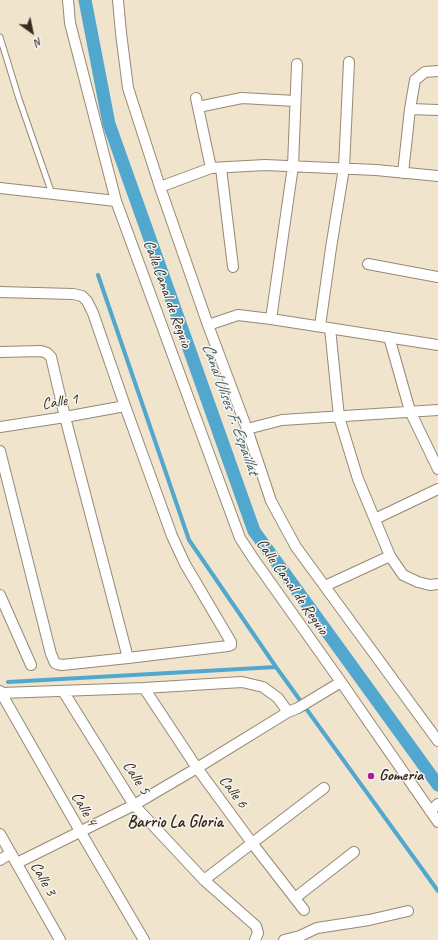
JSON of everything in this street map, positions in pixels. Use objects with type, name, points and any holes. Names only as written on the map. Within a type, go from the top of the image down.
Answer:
[{"type":"street","name":"Calle Canal de Reguio","points":[[68,0],[70,23],[116,201],[240,538],[252,558],[341,682],[434,807],[438,822]]},
{"type":"street","name":"Calle Canal de Reguio","points":[[118,0],[120,33],[128,88],[160,187],[271,501],[296,547],[436,734]]},
{"type":"street","points":[[349,62],[344,168],[331,248],[325,327],[339,417],[358,479],[390,556],[403,575],[418,582],[430,585],[438,584]]},
{"type":"street","points":[[271,319],[293,166],[297,64]]},
{"type":"street","points":[[403,173],[410,109],[415,80],[425,72],[438,71]]},
{"type":"street","points":[[233,267],[216,168],[197,103],[242,98],[295,101]]},
{"type":"street","points":[[410,109],[438,110]]},
{"type":"street","points":[[160,187],[216,168],[265,165],[344,168],[438,176]]},
{"type":"street","points":[[0,188],[116,201]]},
{"type":"street","points":[[368,264],[438,277]]},
{"type":"street","points":[[0,292],[73,294],[79,295],[87,301],[91,308],[169,528],[191,576],[231,644],[228,646],[128,658],[62,665],[55,663],[51,654],[0,451]]},
{"type":"street","points":[[208,325],[238,315],[438,345]]},
{"type":"street","points":[[389,337],[410,411],[438,469]]},
{"type":"street","points":[[0,352],[45,351],[51,358],[128,658]]},
{"type":"street","name":"Calle 1","points":[[0,427],[125,406]]},
{"type":"street","points":[[247,430],[282,420],[438,410]]},
{"type":"street","points":[[375,519],[438,489]]},
{"type":"street","points":[[325,586],[390,556]]},
{"type":"street","points":[[0,595],[31,665]]},
{"type":"street","points":[[1,692],[144,688],[242,682],[263,687],[278,698],[288,712]]},
{"type":"street","points":[[17,863],[134,804],[341,682]]},
{"type":"street","name":"Calle 6","points":[[144,688],[196,768],[304,910]]},
{"type":"street","name":"Calle 5","points":[[64,691],[134,804],[204,880],[256,926],[258,933],[255,940]]},
{"type":"street","name":"Calle 4","points":[[1,692],[144,940]]},
{"type":"street","points":[[204,880],[324,788]]},
{"type":"street","name":"Calle 3","points":[[0,834],[60,940]]},
{"type":"street","points":[[296,898],[354,852]]},
{"type":"street","points":[[0,860],[11,853]]},
{"type":"street","points":[[284,940],[300,936],[318,928],[369,920],[408,911]]},
{"type":"lane","points":[[0,37],[19,99],[52,194]]},
{"type":"waterway","name":"Canal Ulises F. Espaillat","points":[[85,0],[109,124],[254,531],[438,785]]},
{"type":"waterway","points":[[98,275],[189,540],[276,667],[438,891]]},
{"type":"waterway","points":[[8,682],[276,667]]},
{"type":"place","name":"Gomeria","points":[[371,776]]},
{"type":"district","name":"Barrio La Gloria","points":[[175,823]]}]
